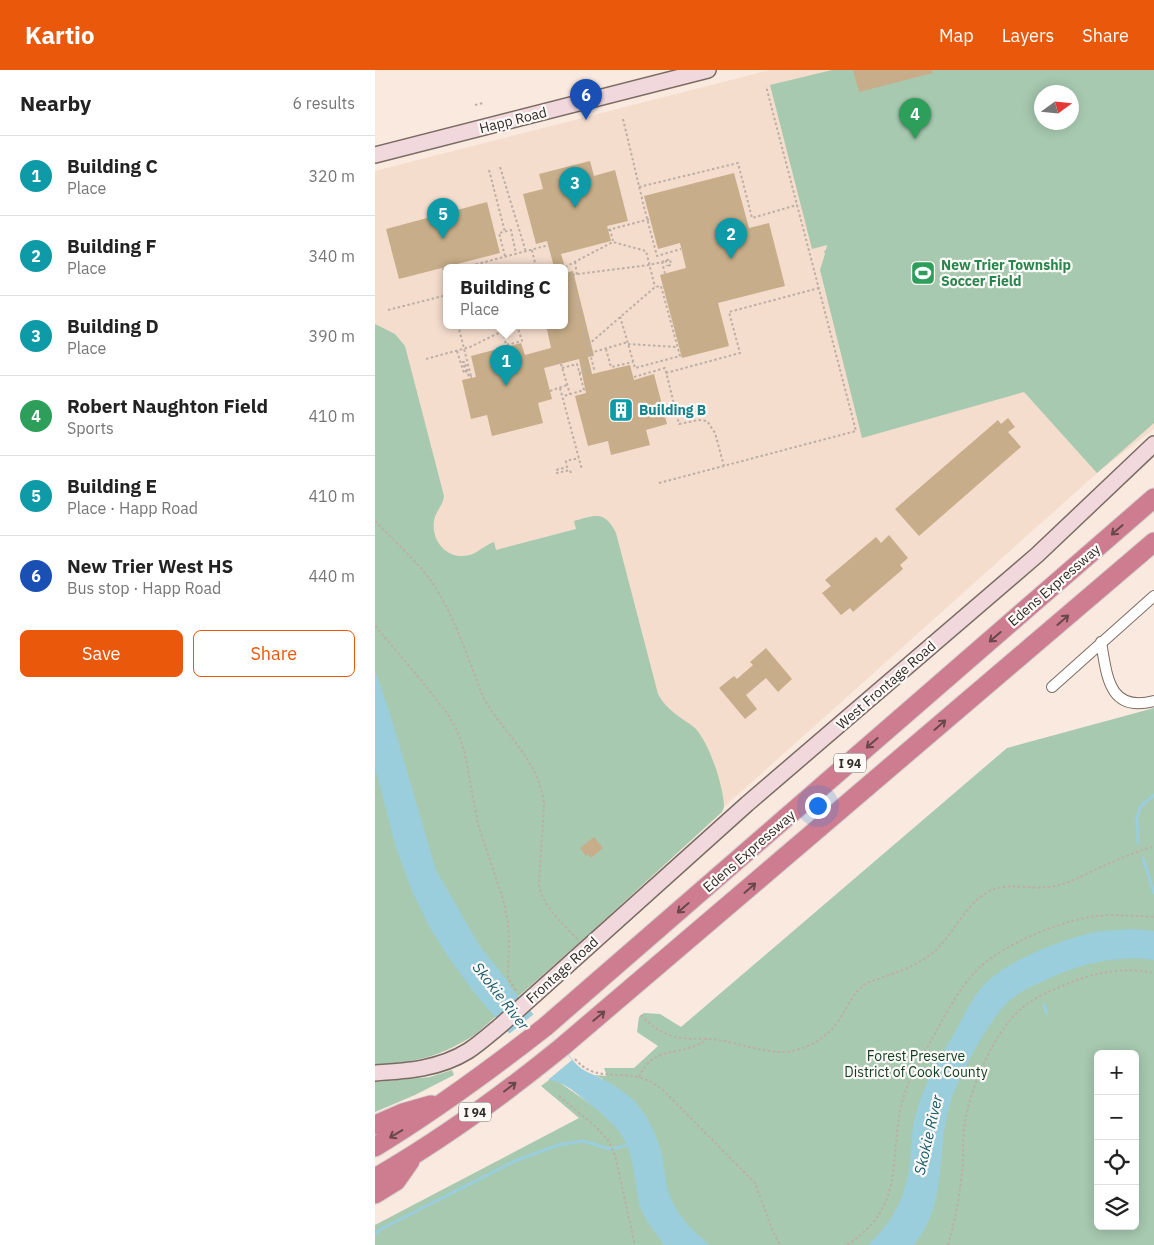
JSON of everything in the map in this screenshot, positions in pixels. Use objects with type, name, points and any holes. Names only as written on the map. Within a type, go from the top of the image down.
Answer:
[{"type":"highway","name":"Edens Expressway","points":[[375,1147],[416,1122],[545,1027],[1154,498]]},
{"type":"highway","name":"Edens Expressway","points":[[375,1178],[413,1156],[537,1067],[568,1053],[1154,542]]},
{"type":"highway","points":[[375,1125],[403,1113],[444,1101]]},
{"type":"highway","points":[[375,1194],[396,1181],[413,1156]]},
{"type":"street","name":"Happ Road","points":[[375,155],[709,70]]},
{"type":"street","name":"West Frontage Road","points":[[616,923],[747,804],[1037,555],[1154,444]]},
{"type":"street","points":[[1052,687],[1154,596]]},
{"type":"street","points":[[1101,642],[1109,684],[1113,690],[1127,702],[1136,704],[1154,702]]},
{"type":"street","name":"Frontage Road","points":[[375,1074],[428,1068],[449,1061],[468,1051],[501,1025],[522,999],[616,923]]},
{"type":"path","points":[[659,483],[856,431],[766,86]]},
{"type":"path","points":[[475,105],[483,103]]},
{"type":"path","points":[[623,119],[657,256],[681,249]]},
{"type":"path","points":[[639,187],[737,163],[752,218],[797,205]]},
{"type":"path","points":[[500,166],[526,252]]},
{"type":"path","points":[[489,170],[505,232]]},
{"type":"path","points":[[613,242],[609,230],[649,219]]},
{"type":"path","points":[[505,257],[499,233],[511,230],[516,254]]},
{"type":"path","points":[[568,266],[613,242],[645,251],[655,287]]},
{"type":"path","points":[[478,264],[549,246]]},
{"type":"path","points":[[532,250],[535,264]]},
{"type":"path","points":[[579,373],[594,369],[570,275],[649,265],[661,262],[670,259],[671,265],[667,266],[664,254]]},
{"type":"path","points":[[575,262],[577,274]]},
{"type":"path","points":[[661,262],[665,274]]},
{"type":"path","points":[[588,345],[620,316],[655,287],[661,286],[679,356],[635,368],[620,316]]},
{"type":"path","points":[[666,373],[741,353],[729,312],[819,288]]},
{"type":"path","points":[[388,310],[443,296]]},
{"type":"path","points":[[457,351],[464,373],[466,372],[463,362],[465,362],[469,377],[472,377],[459,329]]},
{"type":"path","points":[[426,359],[464,349],[503,330],[507,345],[522,341],[518,329]]},
{"type":"path","points":[[590,353],[628,343],[677,347]]},
{"type":"path","points":[[605,348],[611,367],[633,362]]},
{"type":"path","points":[[561,364],[570,394]]},
{"type":"path","points":[[562,368],[577,364],[584,390],[563,396]]},
{"type":"path","points":[[633,377],[665,368],[679,424],[698,420],[707,421],[715,432],[724,466]]},
{"type":"path","points":[[550,391],[567,385]]},
{"type":"path","points":[[560,388],[582,470]]},
{"type":"path","points":[[571,473],[570,470],[557,473],[556,470],[567,467],[566,461],[579,458]]},
{"type":"path","points":[[375,521],[436,589],[448,610],[486,703],[517,743],[537,778],[543,794],[544,805],[540,893],[546,903],[577,939]]},
{"type":"path","points":[[375,626],[447,713],[457,730],[465,754],[480,832],[503,899],[508,922],[509,978],[522,999]]},
{"type":"path","points":[[641,1015],[654,1027],[674,1037],[708,1039],[777,1051],[804,1047],[825,1036],[835,1026],[854,994],[861,986],[913,966],[938,949],[972,905],[991,890],[1009,886],[1045,888],[1062,885],[1122,857],[1154,846]]},
{"type":"path","points":[[847,1245],[868,1228],[887,1202],[892,1186],[898,1120],[907,1087],[945,1014],[978,969],[1005,949],[1058,925],[1098,916],[1128,915],[1154,917]]},
{"type":"path","points":[[948,1245],[955,1221],[961,1178],[964,1122],[977,1078],[1001,1032],[1021,1008],[1043,995],[1073,982],[1099,973],[1121,970],[1154,973]]},
{"type":"path","points":[[639,1077],[643,1067],[657,1055],[695,1047],[708,1039]]},
{"type":"path","points":[[568,1053],[580,1066],[592,1072],[639,1077],[649,1080],[663,1089],[747,1173],[759,1192],[772,1230],[780,1245]]},
{"type":"path","points":[[559,1096],[597,1127],[608,1140],[615,1155],[635,1245]]},
{"type":"shaded area","points":[[770,70],[1154,70],[1154,429],[1097,473],[724,807],[712,757],[440,566],[375,331],[375,171]]},
{"type":"green space","points":[[832,70],[1154,70],[1154,423],[1097,473],[1024,392],[862,438],[820,270],[827,245],[812,249],[770,85]]},
{"type":"green space","points":[[375,324],[395,334],[405,346],[444,496],[434,521],[435,536],[438,543],[448,552],[455,555],[470,555],[494,542],[496,550],[576,529],[574,521],[588,517],[599,516],[608,521],[616,533],[658,694],[670,709],[695,728],[705,743],[719,777],[724,807],[722,812],[590,933],[477,1033],[440,1053],[428,1057],[375,1065]]},
{"type":"green space","name":"Forest Preserve District of Cook County","points":[[1154,708],[1154,1245],[375,1245],[375,1225],[579,1118],[541,1086],[549,1080],[556,1080],[593,1106],[603,1079],[594,1075],[607,1076],[604,1068],[634,1068],[658,1046],[637,1032],[639,1017],[644,1013],[660,1014],[681,1027],[1007,748]]},
{"type":"green space","points":[[452,1070],[454,1075],[415,1095],[375,1112],[375,1082],[430,1077]]},
{"type":"water","name":"Skokie River","points":[[375,670],[391,717],[436,870],[479,945],[506,979],[510,987],[577,1065],[615,1086],[637,1104],[647,1118],[658,1142],[663,1159],[667,1189],[675,1208],[688,1225],[709,1245],[665,1245],[642,1211],[630,1152],[619,1131],[601,1113],[575,1092],[562,1084],[549,1080],[473,991],[430,928],[412,891],[396,848],[375,767]]},
{"type":"water","name":"Skokie River","points":[[1134,929],[1154,931],[1154,960],[1111,960],[1070,970],[1027,989],[1011,999],[1003,1008],[976,1048],[954,1092],[946,1122],[937,1194],[925,1229],[914,1245],[868,1245],[885,1227],[897,1208],[908,1176],[912,1132],[921,1099],[941,1056],[970,1004],[982,987],[1004,969],[1019,960],[1052,945],[1096,932]]},
{"type":"pier","points":[[534,1014],[572,1060],[548,1080],[509,1034]]},
{"type":"building","points":[[853,70],[932,70],[933,73],[859,92]]},
{"type":"building","points":[[590,161],[594,176],[615,170],[628,221],[607,226],[611,241],[561,254],[564,264],[553,264],[547,241],[536,244],[523,194],[543,189],[539,174]]},
{"type":"building","points":[[734,173],[749,228],[769,223],[785,286],[718,303],[729,346],[682,358],[660,275],[686,268],[680,243],[658,249],[644,196]]},
{"type":"building","points":[[487,202],[500,253],[457,264],[443,264],[443,268],[399,279],[386,229]]},
{"type":"building","points":[[573,271],[594,356],[588,357],[592,374],[630,365],[634,380],[654,374],[667,424],[646,430],[650,445],[611,455],[608,441],[588,446],[575,396],[586,393],[579,359],[544,368],[552,399],[538,403],[543,423],[492,436],[487,415],[471,419],[462,380],[476,377],[471,356],[521,343],[525,355],[551,348],[547,329],[568,329],[568,272]]},
{"type":"building","points":[[1008,418],[1015,427],[1008,432],[1021,447],[919,536],[895,509],[998,420],[1001,424]]},
{"type":"building","points":[[889,535],[908,558],[900,565],[903,569],[853,612],[850,608],[841,615],[822,593],[831,586],[825,580],[876,537],[881,543]]},
{"type":"building","points":[[766,648],[792,679],[778,692],[766,678],[746,695],[757,709],[745,719],[719,688],[734,676],[737,679],[753,665],[750,662]]},
{"type":"building","points":[[594,837],[603,848],[591,858],[588,854],[586,856],[580,848]]},
{"type":"waterway","points":[[1138,843],[1137,817],[1141,806],[1154,795]]},
{"type":"waterway","points":[[1143,858],[1154,893]]},
{"type":"waterway","points":[[1044,1005],[1047,1014]]},
{"type":"waterway","points":[[375,1234],[381,1229],[515,1161],[558,1145],[583,1141],[610,1149],[628,1144]]},
{"type":"place","name":"New Trier West HS","points":[[586,120]]},
{"type":"place","name":"Robert Naughton Field","points":[[915,139]]},
{"type":"place","name":"Building D","points":[[575,208]]},
{"type":"place","name":"Building E","points":[[443,239]]},
{"type":"place","name":"Building F","points":[[731,259]]},
{"type":"place","name":"New Trier Township Soccer Field","points":[[923,273]]},
{"type":"place","name":"Building C","points":[[506,386]]},
{"type":"place","name":"Building B","points":[[621,410]]}]
